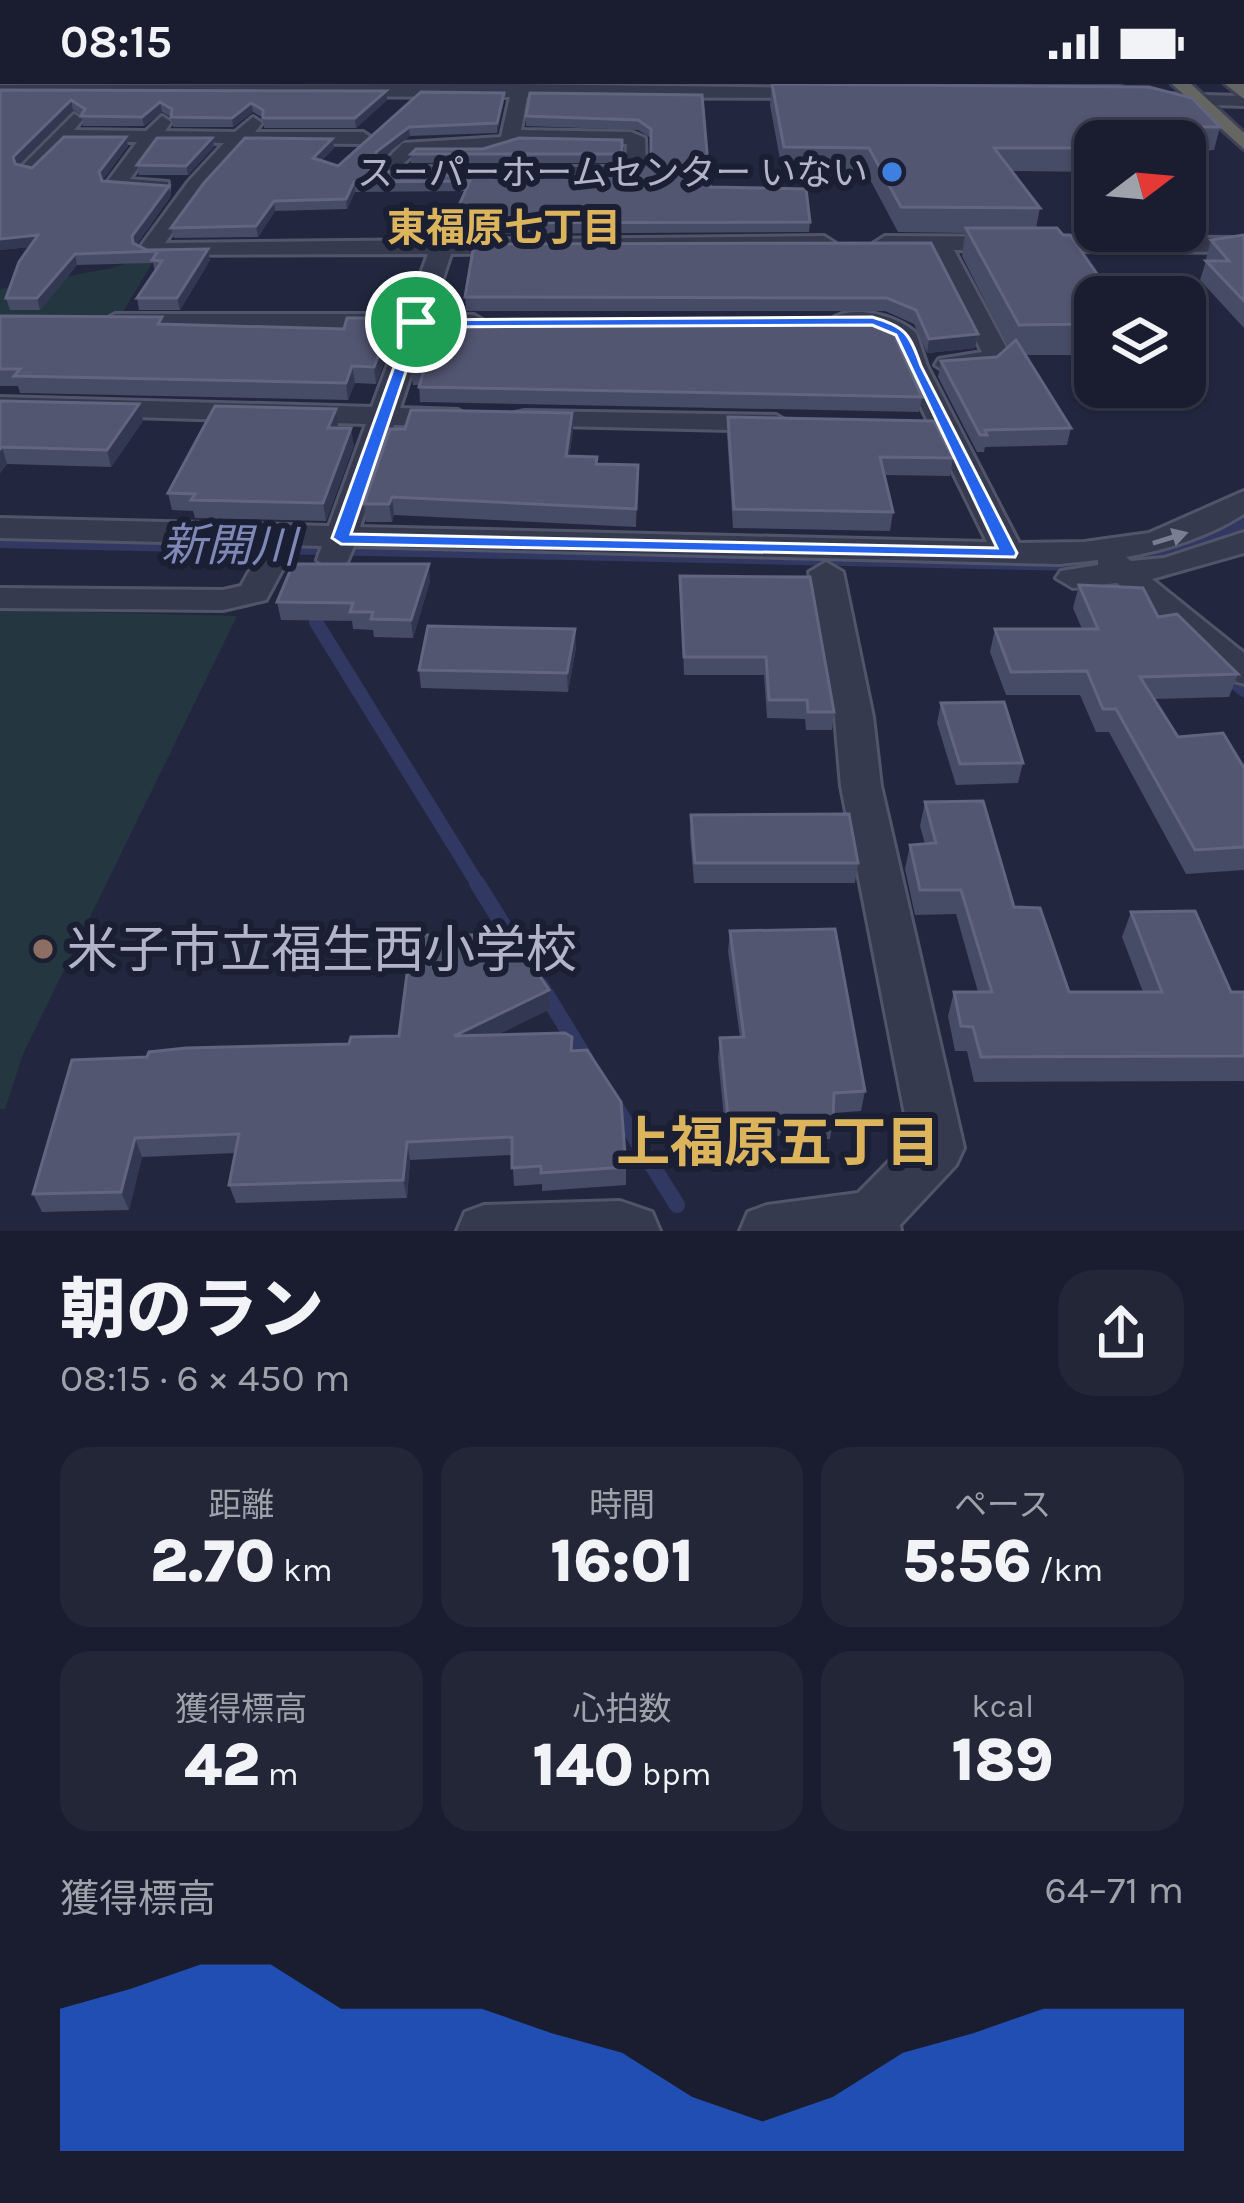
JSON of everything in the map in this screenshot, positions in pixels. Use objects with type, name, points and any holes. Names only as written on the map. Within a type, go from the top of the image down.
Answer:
[{"type":"highway","points":[[1181,84],[1204,100],[1244,143]]},
{"type":"street","points":[[0,90],[104,86],[180,96]]},
{"type":"street","points":[[26,161],[52,144],[85,106],[180,96],[279,95],[330,86],[762,88],[829,93]]},
{"type":"street","points":[[513,136],[520,87]]},
{"type":"street","points":[[393,112],[418,89]]},
{"type":"street","points":[[279,95],[195,186],[149,250],[857,243],[1244,245]]},
{"type":"street","points":[[1147,99],[1241,95]]},
{"type":"street","points":[[180,96],[116,186],[195,186]]},
{"type":"street","points":[[52,144],[250,127],[363,138],[346,153]]},
{"type":"street","points":[[513,136],[631,137],[638,142],[636,168],[628,175],[399,174],[387,169],[410,147],[496,146],[513,136]]},
{"type":"street","points":[[914,366],[985,363],[996,353],[939,243]]},
{"type":"street","points":[[336,551],[442,247]]},
{"type":"street","points":[[91,321],[507,322]]},
{"type":"street","points":[[804,322],[872,321],[903,333],[932,426],[1008,553]]},
{"type":"street","points":[[0,405],[803,424]]},
{"type":"street","points":[[0,528],[336,551],[1078,578],[1206,525],[1244,500]]},
{"type":"street","points":[[0,553],[271,561],[336,551],[1008,553],[1112,563],[1209,557],[1244,542]]},
{"type":"street","points":[[0,598],[223,600],[254,593],[271,561]]},
{"type":"street","points":[[1112,563],[1244,671]]},
{"type":"street","points":[[767,1231],[872,1224],[938,1148],[861,786],[854,717],[826,572]]},
{"type":"street","points":[[484,1231],[620,1227],[633,1231]]},
{"type":"shaded area","points":[[158,253],[120,317],[0,316],[0,289],[112,268]]},
{"type":"shaded area","name":"米子市立福生西小学校","points":[[0,610],[237,616],[23,1054],[5,1109],[0,1109]]},
{"type":"water","name":"新開川","points":[[1244,512],[1244,531],[1204,548],[1078,571],[0,548],[0,536],[1068,559]]},
{"type":"building","points":[[772,84],[1149,87],[1192,98],[1220,127],[1206,127],[1206,120],[1074,120],[1074,148],[994,148],[1040,208],[901,207],[869,148],[784,147]]},
{"type":"building","points":[[0,90],[386,91],[355,118],[263,118],[263,110],[251,103],[232,118],[171,117],[172,109],[160,102],[142,117],[81,116],[85,109],[71,100],[13,157],[15,164],[32,168],[64,137],[126,137],[99,172],[102,181],[169,186],[132,236],[133,243],[147,250],[208,249],[177,298],[137,298],[162,261],[152,260],[158,251],[75,254],[37,298],[6,298],[19,262],[38,235],[0,239]]},
{"type":"building","points":[[421,92],[504,93],[497,123],[409,127],[376,152],[377,167],[398,175],[629,176],[651,159],[651,129],[638,120],[526,116],[530,93],[702,95],[710,187],[806,189],[810,222],[451,223],[470,181],[354,182],[346,199],[274,201],[256,226],[171,228],[245,138],[332,139],[313,158],[338,166]]},
{"type":"building","points":[[157,138],[212,138],[186,166],[137,165]]},
{"type":"building","points":[[519,138],[622,140],[622,154],[411,154],[416,149],[483,149]]},
{"type":"building","points":[[966,228],[1057,228],[1070,235],[1074,252],[1082,252],[1098,276],[1074,276],[1074,324],[1019,325]]},
{"type":"building","points":[[1244,235],[1244,301],[1206,261],[1229,261],[1211,240]]},
{"type":"building","points":[[931,243],[978,334],[929,339],[916,310],[887,298],[465,297],[474,244]]},
{"type":"building","points":[[0,316],[162,317],[158,324],[344,329],[347,318],[393,318],[374,367],[352,366],[346,383],[14,376],[20,369],[0,369]]},
{"type":"building","points":[[428,320],[881,321],[890,326],[922,397],[419,387],[424,370],[411,370]]},
{"type":"building","points":[[1016,340],[1071,428],[985,430],[987,435],[980,435],[941,361],[997,357]]},
{"type":"building","points":[[0,401],[139,404],[107,450],[0,449]]},
{"type":"building","points":[[215,406],[336,409],[328,428],[351,428],[323,503],[191,500],[195,494],[168,493]]},
{"type":"building","points":[[411,410],[572,413],[566,456],[597,457],[596,464],[638,465],[636,509],[392,497],[389,504],[364,504],[390,429],[405,429]]},
{"type":"building","points":[[728,417],[934,421],[953,458],[880,457],[893,512],[734,509]]},
{"type":"building","points":[[293,564],[429,564],[411,620],[371,619],[373,612],[350,612],[353,603],[277,602]]},
{"type":"building","points":[[680,576],[810,577],[834,712],[808,712],[807,700],[769,700],[766,657],[684,657]]},
{"type":"building","points":[[1079,585],[1143,588],[1158,617],[1177,614],[1238,674],[1140,677],[1178,737],[1223,733],[1244,768],[1244,847],[1195,850],[1116,709],[1103,709],[1087,671],[1011,672],[995,629],[1098,629]]},
{"type":"building","points":[[428,626],[575,629],[567,673],[419,670]]},
{"type":"building","points":[[1004,702],[1023,763],[960,764],[941,703]]},
{"type":"building","points":[[983,801],[1014,907],[1040,908],[1069,992],[1162,992],[1131,912],[1195,911],[1231,992],[1244,992],[1244,1056],[981,1057],[973,1027],[961,1026],[954,992],[992,992],[961,890],[920,890],[910,845],[936,843],[925,802]]},
{"type":"building","points":[[849,814],[858,863],[695,863],[691,815]]},
{"type":"building","points":[[835,929],[865,1091],[834,1093],[833,1119],[803,1120],[801,1115],[728,1118],[720,1038],[744,1037],[730,931]]},
{"type":"building","points":[[412,935],[513,935],[549,990],[454,1036],[565,1033],[572,1037],[571,1051],[587,1050],[621,1102],[626,1167],[541,1173],[541,1166],[512,1168],[512,1137],[407,1142],[403,1180],[229,1185],[239,1134],[135,1138],[121,1192],[33,1194],[72,1060],[147,1057],[149,1052],[186,1048],[349,1044],[351,1037],[399,1036]]},
{"type":"waterway","points":[[316,622],[479,886]]},
{"type":"waterway","points":[[1222,672],[1244,690]]},
{"type":"waterway","points":[[477,883],[518,949]]},
{"type":"waterway","points":[[541,986],[587,1061]]},
{"type":"waterway","points":[[614,1104],[677,1205]]},
{"type":"place","name":"スーパーホームセンター いない","points":[[892,172]]},
{"type":"place","name":"米子市立福生西小学校","points":[[43,949]]},
{"type":"district","name":"東福原七丁目","points":[[504,227]]},
{"type":"district","name":"上福原五丁目","points":[[778,1142]]},
{"type":"route","points":[[872,321],[895,327],[903,333],[914,366],[1008,553],[341,538],[416,322],[872,321]]}]
